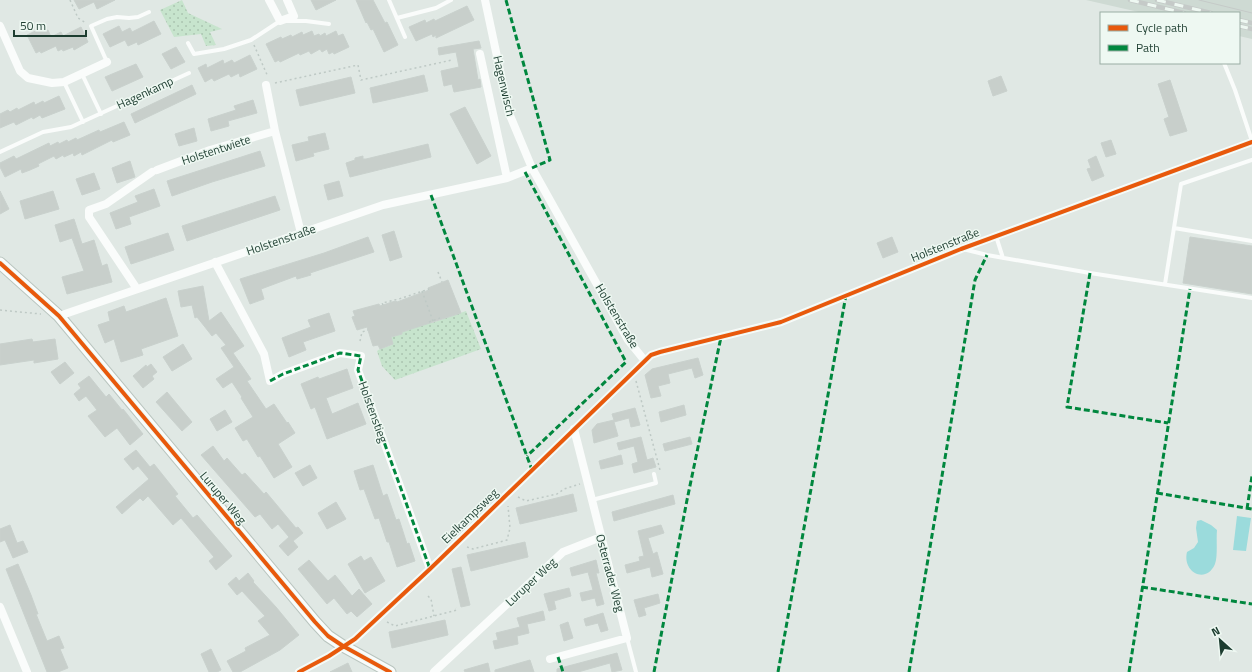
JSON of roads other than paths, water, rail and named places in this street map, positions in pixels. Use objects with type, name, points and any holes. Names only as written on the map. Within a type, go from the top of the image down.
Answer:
[{"type":"street","points":[[269,0],[280,22],[294,16],[287,0]]},
{"type":"street","name":"Hagenwisch","points":[[485,0],[509,113],[532,168]]},
{"type":"street","points":[[0,26],[20,71],[28,78],[52,83],[64,82],[107,62]]},
{"type":"street","points":[[480,54],[507,178]]},
{"type":"street","points":[[266,85],[275,131],[301,233]]},
{"type":"street","name":"Holstentwiete","points":[[136,289],[89,217],[89,210],[106,204],[154,171],[210,150],[275,131]]},
{"type":"street","name":"Holstenstraße","points":[[59,316],[383,205],[507,178],[532,168],[628,340],[645,361],[652,355],[660,352],[781,322],[961,248],[1252,142]]},
{"type":"street","name":"Holstenstieg","points":[[215,262],[264,354],[270,381],[283,374],[340,354],[361,356],[358,370],[430,569]]},
{"type":"street","name":"Luruper Weg","points":[[0,263],[59,316],[235,528],[328,636],[390,672]]},
{"type":"street","name":"Eielkampsweg","points":[[299,672],[329,656],[355,639],[430,569],[645,361]]},
{"type":"street","name":"Osterrader Weg","points":[[574,429],[628,638]]},
{"type":"street","name":"Luruper Weg","points":[[434,672],[563,552],[601,537]]},
{"type":"street","points":[[0,607],[27,672]]},
{"type":"street","points":[[550,659],[628,638]]},
{"type":"lane","points":[[389,0],[406,37]]},
{"type":"lane","points":[[397,18],[436,8],[451,0]]},
{"type":"lane","points":[[107,62],[91,26],[107,19],[117,17],[138,17],[149,12]]},
{"type":"lane","points":[[188,43],[194,54],[224,50],[251,40],[280,22],[306,21],[329,24]]},
{"type":"lane","points":[[1224,64],[1235,90],[1252,142]]},
{"type":"lane","name":"Hagenkamp","points":[[0,152],[43,132],[71,127],[83,122],[189,73]]},
{"type":"lane","points":[[82,74],[101,114]]},
{"type":"lane","points":[[64,82],[83,122]]},
{"type":"lane","points":[[1165,284],[1181,184],[1252,160]]},
{"type":"lane","points":[[1174,228],[1252,242]]},
{"type":"lane","points":[[996,236],[1003,258]]},
{"type":"lane","name":"Holstenstraße","points":[[961,248],[1003,258],[1252,298]]},
{"type":"lane","points":[[592,500],[656,483],[654,474]]},
{"type":"lane","points":[[628,638],[636,672]]},
{"type":"water","points":[[1237,516],[1251,518],[1246,551],[1233,550]]},
{"type":"water","points":[[1201,520],[1217,530],[1215,564],[1206,574],[1201,575],[1191,570],[1186,559],[1187,552],[1194,548],[1198,542],[1196,528],[1197,521]]},
{"type":"tram line","points":[[1199,0],[1252,13]]},
{"type":"railway","points":[[1130,0],[1180,12]]},
{"type":"railway","points":[[1157,0],[1207,12]]},
{"type":"railway","points":[[1240,20],[1252,23]]},
{"type":"railway","points":[[1240,26],[1252,29]]}]
